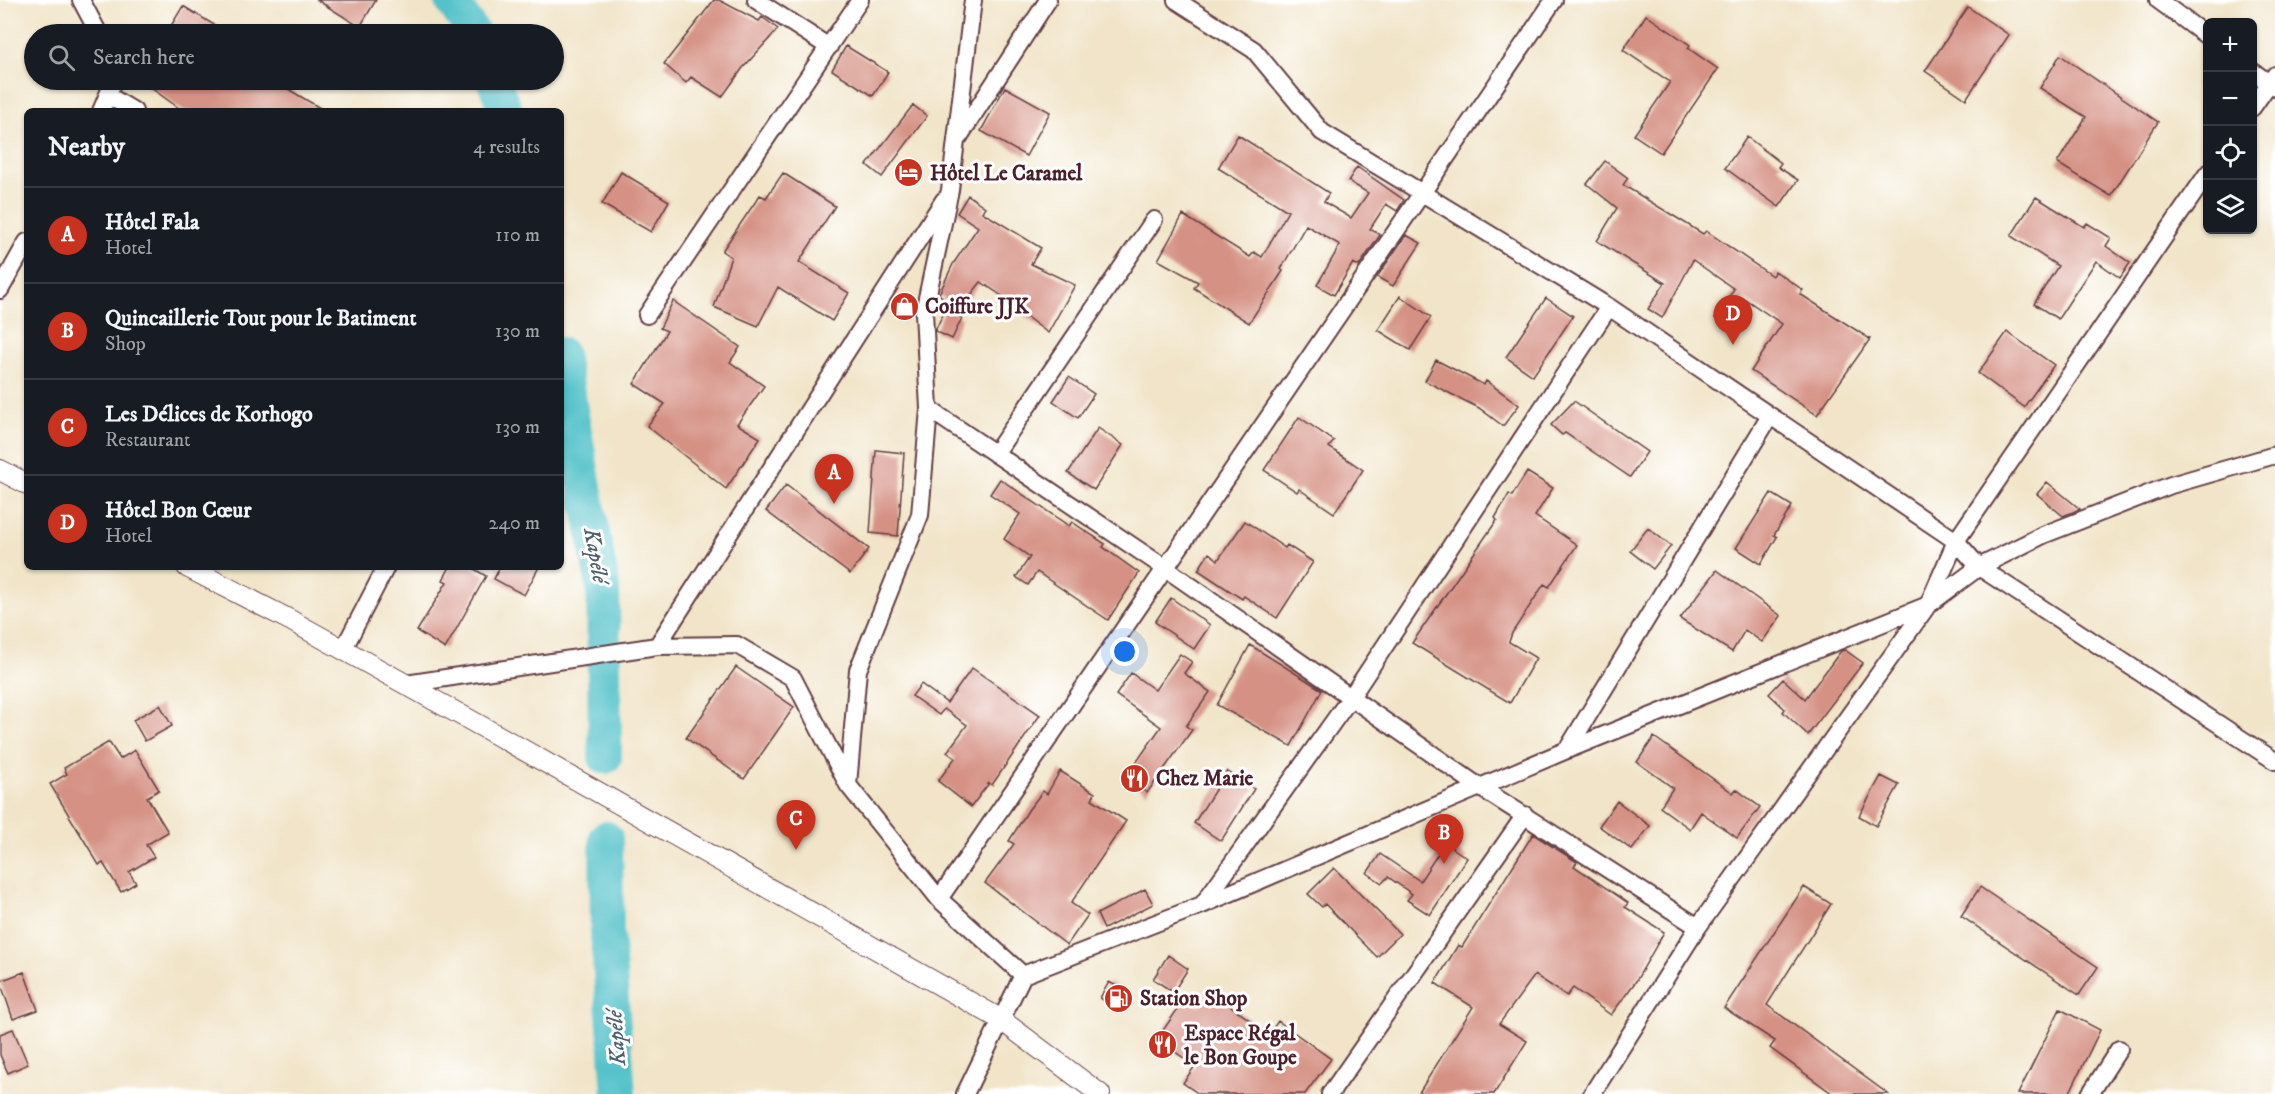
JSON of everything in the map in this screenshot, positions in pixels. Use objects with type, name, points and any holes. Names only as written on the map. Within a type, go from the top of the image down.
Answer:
[{"type":"street","points":[[81,0],[94,24]]},
{"type":"street","points":[[756,0],[829,47]]},
{"type":"street","points":[[647,315],[860,0]]},
{"type":"street","points":[[848,785],[858,670],[920,515],[929,409],[924,312],[950,190],[973,0]]},
{"type":"street","points":[[957,140],[1048,0]]},
{"type":"street","points":[[1176,0],[1254,50],[1322,132],[1609,307],[1956,541],[1979,567],[2275,761]]},
{"type":"street","points":[[939,899],[1554,0]]},
{"type":"street","points":[[2158,0],[2203,33]]},
{"type":"street","points":[[2255,72],[2273,82],[2257,103]]},
{"type":"street","points":[[105,104],[122,108]]},
{"type":"street","points":[[1592,1094],[1698,927],[1928,605],[1956,541],[2203,180]]},
{"type":"street","points":[[657,646],[950,190]]},
{"type":"street","points":[[995,454],[1154,220]]},
{"type":"street","points":[[0,290],[24,247]]},
{"type":"street","points":[[1202,904],[1351,697],[1609,307]]},
{"type":"street","points":[[929,409],[1165,568],[1480,788],[1698,927]]},
{"type":"street","points":[[1566,750],[1770,416]]},
{"type":"street","points":[[965,1094],[1023,975],[1202,904],[1566,750],[1928,605],[1979,567],[2043,535],[2171,485],[2275,455]]},
{"type":"street","points":[[0,470],[24,482]]},
{"type":"street","points":[[193,570],[406,684],[1000,1019],[1100,1094]]},
{"type":"street","points":[[343,650],[384,570]]},
{"type":"street","points":[[406,684],[657,646],[737,645],[793,678],[848,785],[939,899],[1023,975]]},
{"type":"street","points":[[1330,1094],[1525,815]]},
{"type":"street","points":[[2090,1094],[2119,1049]]},
{"type":"building","points":[[317,0],[376,0],[362,24],[355,24]]},
{"type":"building","points":[[714,0],[719,0],[759,21],[762,17],[778,29],[742,69],[722,97],[691,77],[686,83],[664,64]]},
{"type":"building","points":[[183,6],[213,24],[172,24]]},
{"type":"building","points":[[1968,7],[2009,35],[1966,99],[1925,71]]},
{"type":"building","points":[[1646,15],[1690,45],[1688,48],[1718,69],[1661,153],[1634,135],[1670,82],[1623,50]]},
{"type":"building","points":[[846,46],[888,72],[873,96],[832,70]]},
{"type":"building","points":[[2060,55],[2158,122],[2111,196],[2057,163],[2086,117],[2040,88]]},
{"type":"building","points":[[1005,87],[1050,112],[1026,156],[981,131]]},
{"type":"building","points":[[154,90],[290,90],[320,108],[179,108]]},
{"type":"building","points":[[913,105],[927,116],[882,177],[867,165]]},
{"type":"building","points":[[1238,135],[1329,193],[1324,202],[1351,218],[1368,193],[1348,181],[1357,167],[1404,200],[1397,211],[1386,204],[1370,229],[1380,235],[1359,266],[1353,263],[1334,295],[1317,285],[1340,245],[1306,225],[1281,269],[1283,271],[1249,323],[1194,288],[1198,282],[1158,260],[1183,215],[1250,257],[1254,252],[1262,257],[1288,211],[1218,168]]},
{"type":"building","points":[[1747,137],[1781,163],[1778,167],[1798,180],[1779,207],[1725,168]]},
{"type":"building","points":[[1605,161],[1628,178],[1623,185],[1703,234],[1706,231],[1772,276],[1775,271],[1803,290],[1800,294],[1870,339],[1817,415],[1751,371],[1782,324],[1745,299],[1727,326],[1715,318],[1734,289],[1693,260],[1662,318],[1648,309],[1665,283],[1597,241],[1617,208],[1587,184]]},
{"type":"building","points":[[621,172],[669,201],[651,232],[602,204]]},
{"type":"building","points":[[783,173],[835,206],[799,262],[849,293],[832,321],[778,287],[758,326],[714,307],[731,257],[722,251],[760,195],[766,198]]},
{"type":"building","points":[[968,195],[985,207],[982,212],[1041,248],[1031,264],[1075,285],[1048,333],[1016,309],[1017,306],[981,282],[955,315],[962,318],[952,339],[935,331],[948,303],[939,294],[953,264],[978,227],[957,213]]},
{"type":"building","points":[[2036,197],[2084,227],[2087,223],[2111,238],[2106,246],[2130,263],[2120,278],[2096,261],[2058,319],[2034,304],[2058,266],[2011,236]]},
{"type":"building","points":[[1406,235],[1421,243],[1393,286],[1377,277]]},
{"type":"building","points":[[1400,296],[1431,317],[1410,350],[1378,330]]},
{"type":"building","points":[[1546,298],[1573,316],[1533,376],[1506,357]]},
{"type":"building","points":[[673,301],[740,347],[730,362],[764,386],[737,424],[760,438],[726,489],[647,426],[665,404],[634,384],[667,331],[660,328]]},
{"type":"building","points":[[2007,332],[2054,365],[2024,407],[1978,373]]},
{"type":"building","points":[[1436,360],[1484,385],[1486,381],[1519,405],[1503,426],[1479,408],[1425,381]]},
{"type":"building","points":[[1069,377],[1094,394],[1078,418],[1053,401]]},
{"type":"building","points":[[1574,401],[1647,452],[1630,477],[1565,433],[1562,435],[1551,425]]},
{"type":"building","points":[[1299,417],[1334,441],[1329,447],[1363,470],[1334,513],[1299,489],[1297,492],[1264,470]]},
{"type":"building","points":[[1098,428],[1123,445],[1094,490],[1068,473]]},
{"type":"building","points":[[876,450],[904,453],[898,536],[870,533]]},
{"type":"building","points":[[1527,472],[1553,488],[1535,516],[1577,545],[1549,587],[1544,584],[1512,633],[1509,642],[1536,658],[1510,703],[1412,643],[1497,520],[1495,518],[1509,494],[1512,496]]},
{"type":"building","points":[[1000,479],[1069,526],[1072,522],[1105,544],[1103,547],[1139,573],[1108,620],[1037,572],[1028,585],[1016,577],[1030,557],[1004,539],[1020,514],[990,494]]},
{"type":"building","points":[[2047,482],[2080,509],[2063,516],[2037,494]]},
{"type":"building","points":[[786,485],[869,549],[850,574],[766,511]]},
{"type":"building","points":[[1771,493],[1792,506],[1774,535],[1777,537],[1761,564],[1736,548]]},
{"type":"building","points":[[1245,521],[1285,548],[1287,545],[1313,562],[1277,618],[1244,596],[1242,599],[1198,570],[1209,553],[1218,560]]},
{"type":"building","points":[[1648,528],[1671,546],[1653,569],[1630,551]]},
{"type":"building","points":[[448,570],[476,570],[486,576],[445,649],[417,631],[447,582],[443,580]]},
{"type":"building","points":[[498,570],[537,570],[524,595],[494,579]]},
{"type":"building","points":[[1717,570],[1781,616],[1762,642],[1745,630],[1732,652],[1680,619]]},
{"type":"building","points":[[1171,598],[1210,625],[1194,649],[1155,622]]},
{"type":"building","points":[[1250,645],[1322,690],[1291,746],[1217,705]]},
{"type":"building","points":[[1845,650],[1863,663],[1808,735],[1783,712],[1785,709],[1769,694],[1783,679],[1805,699],[1841,651]]},
{"type":"building","points":[[1180,654],[1192,662],[1184,673],[1210,692],[1186,726],[1192,730],[1147,793],[1126,777],[1161,727],[1116,695],[1131,673],[1155,690]]},
{"type":"building","points":[[736,667],[794,707],[744,779],[686,738]]},
{"type":"building","points":[[972,668],[1040,715],[992,785],[989,783],[971,807],[938,781],[955,758],[947,752],[967,725],[944,709],[939,715],[912,696],[921,684],[947,703]]},
{"type":"building","points":[[160,705],[172,726],[145,741],[133,720]]},
{"type":"building","points":[[1654,737],[1733,793],[1736,789],[1760,807],[1737,838],[1701,812],[1690,829],[1660,807],[1673,788],[1637,762]]},
{"type":"building","points":[[109,742],[120,759],[135,750],[159,790],[147,797],[168,832],[146,845],[154,857],[129,872],[136,883],[121,892],[103,863],[99,865],[50,784],[67,774],[64,768]]},
{"type":"building","points":[[1060,771],[1095,793],[1092,799],[1126,821],[1071,903],[1088,915],[1067,945],[985,883],[1014,844],[1009,841],[1029,809],[1043,791],[1047,794]]},
{"type":"building","points":[[1227,771],[1254,789],[1221,841],[1194,823]]},
{"type":"building","points":[[1881,776],[1899,785],[1876,826],[1859,816]]},
{"type":"building","points":[[1617,801],[1650,826],[1632,850],[1599,826]]},
{"type":"building","points":[[1533,834],[1577,862],[1574,866],[1628,903],[1625,907],[1664,932],[1636,981],[1611,1015],[1573,988],[1567,996],[1535,975],[1499,1024],[1527,1041],[1494,1094],[1418,1094],[1473,1007],[1435,983],[1458,945],[1462,947]]},
{"type":"building","points":[[1445,843],[1467,858],[1430,915],[1407,900],[1412,894],[1388,877],[1382,883],[1367,873],[1380,854],[1420,881]]},
{"type":"building","points":[[1334,868],[1400,934],[1377,957],[1325,904],[1322,907],[1308,894]]},
{"type":"building","points":[[1804,887],[1831,904],[1767,1005],[1888,1094],[1833,1094],[1770,1048],[1775,1041],[1724,1008]]},
{"type":"building","points":[[1980,887],[2098,967],[2079,995],[1961,916]]},
{"type":"building","points":[[1145,889],[1153,904],[1104,929],[1097,914]]},
{"type":"building","points":[[1168,955],[1188,969],[1173,992],[1153,979]]},
{"type":"building","points":[[24,972],[38,1010],[13,1019],[0,981]]},
{"type":"building","points":[[1109,982],[1129,993],[1120,1009],[1100,998]]},
{"type":"building","points":[[1210,991],[1269,1034],[1278,1021],[1331,1059],[1305,1094],[1199,1094],[1183,1083],[1195,1066],[1157,1039],[1186,997],[1199,1006]]},
{"type":"building","points":[[2060,1009],[2100,1030],[2069,1094],[2018,1094]]},
{"type":"building","points":[[13,1029],[28,1064],[8,1073],[0,1055],[0,1034]]},
{"type":"waterway","name":"Kapélé","points":[[451,0],[467,24]]},
{"type":"waterway","name":"Kapélé","points":[[497,90],[505,108]]},
{"type":"waterway","name":"Kapélé","points":[[564,371],[603,587],[605,757]]},
{"type":"waterway","name":"Kapélé","points":[[606,838],[607,932],[619,1094]]},
{"type":"place","name":"Hôtel Le Caramel","points":[[909,173]]},
{"type":"place","name":"Coiffure JJK","points":[[904,306]]},
{"type":"place","name":"Hôtel Bon Cœur","points":[[1733,345]]},
{"type":"place","name":"Hôtel Fala","points":[[834,504]]},
{"type":"place","name":"Chez Marie","points":[[1135,778]]},
{"type":"place","name":"Les Délices de Korhogo","points":[[796,850]]},
{"type":"place","name":"Quincaillerie Tout pour le Batiment","points":[[1444,864]]},
{"type":"place","name":"Station Shop","points":[[1119,998]]},
{"type":"place","name":"Espace Régal le Bon Goupe","points":[[1163,1045]]}]
